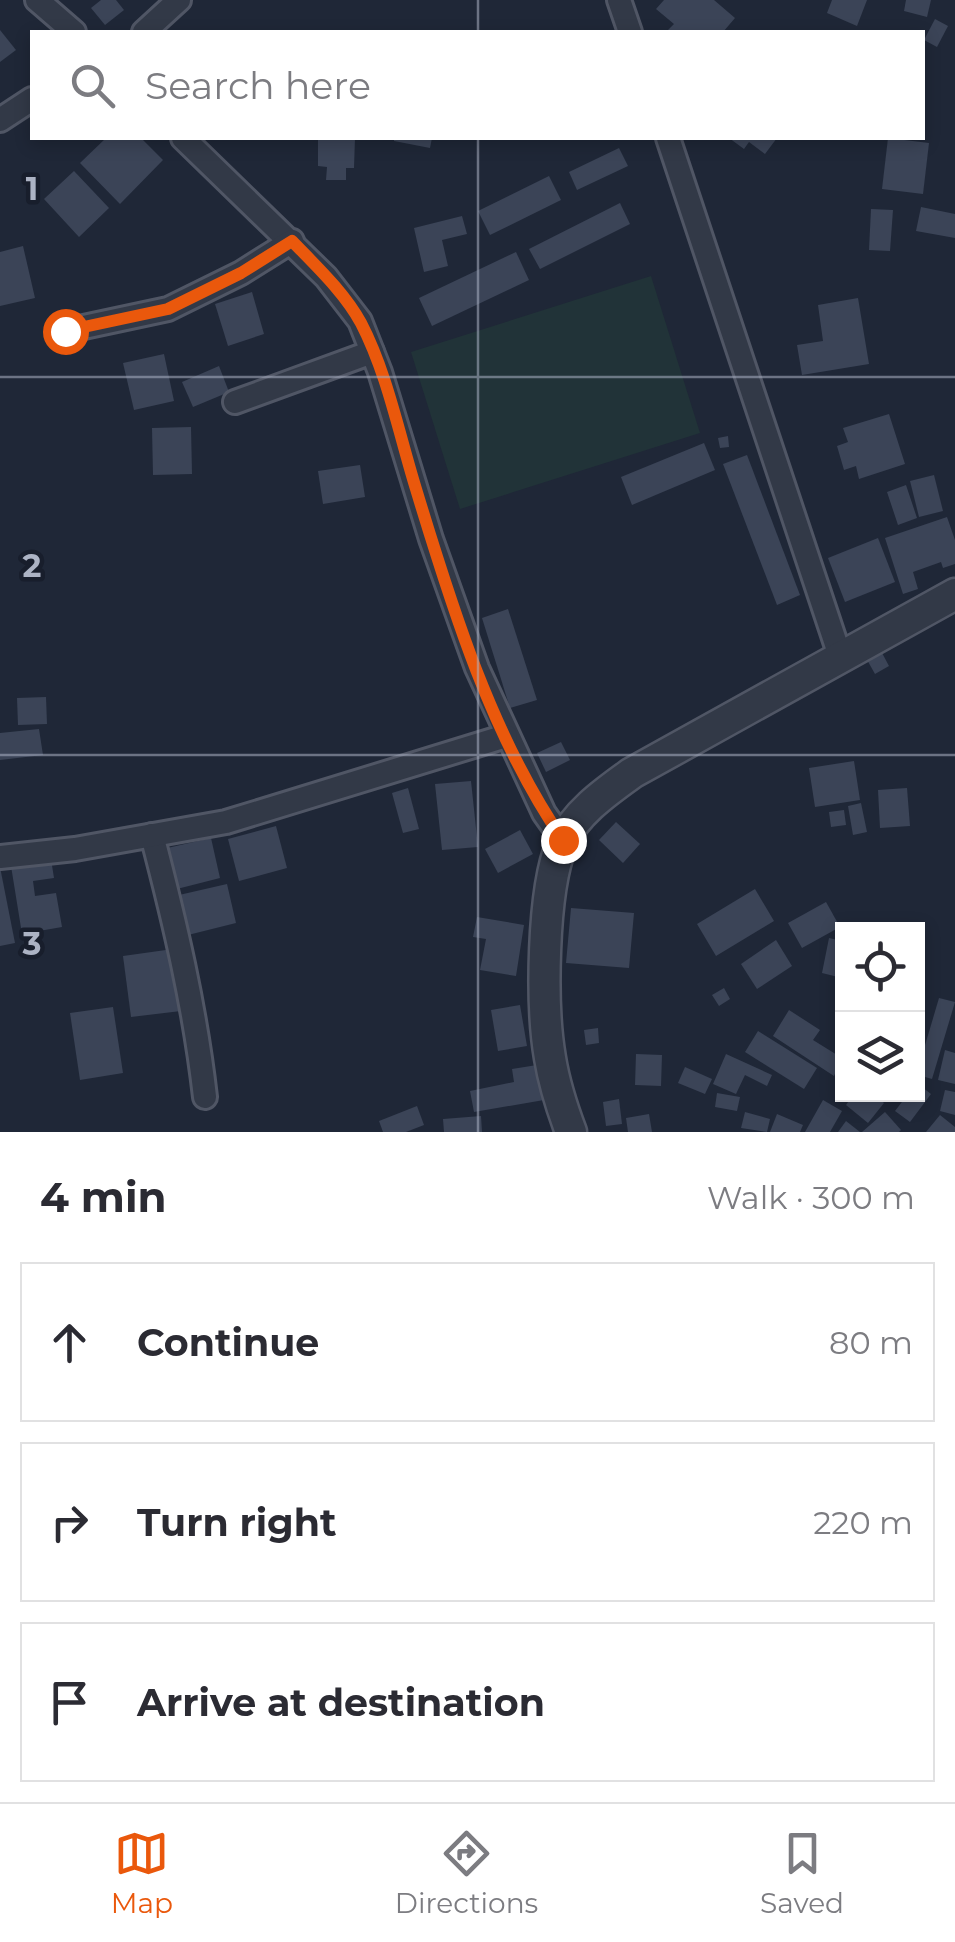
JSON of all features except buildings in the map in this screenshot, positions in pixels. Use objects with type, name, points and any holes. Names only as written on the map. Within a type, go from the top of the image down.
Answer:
[{"type":"street","points":[[37,0],[72,30]]},
{"type":"street","points":[[146,30],[179,0]]},
{"type":"street","points":[[618,0],[629,30]]},
{"type":"street","points":[[0,120],[30,99]]},
{"type":"street","points":[[185,140],[292,241],[360,321],[477,668],[544,813],[563,840]]},
{"type":"street","points":[[669,140],[840,656]]},
{"type":"street","points":[[65,331],[168,309],[241,273],[292,241]]},
{"type":"street","points":[[235,402],[372,352]]},
{"type":"street","points":[[571,1132],[549,1056],[546,980],[550,882],[563,840],[596,798],[632,772],[955,594]]},
{"type":"street","points":[[0,857],[226,822],[506,736]]},
{"type":"street","points":[[152,835],[189,984],[205,1097]]},
{"type":"shaded area","points":[[651,276],[700,433],[460,509],[411,352]]},
{"type":"route","points":[[65,331],[168,309],[241,273],[292,241],[360,321],[477,668],[544,813],[563,840]]}]
